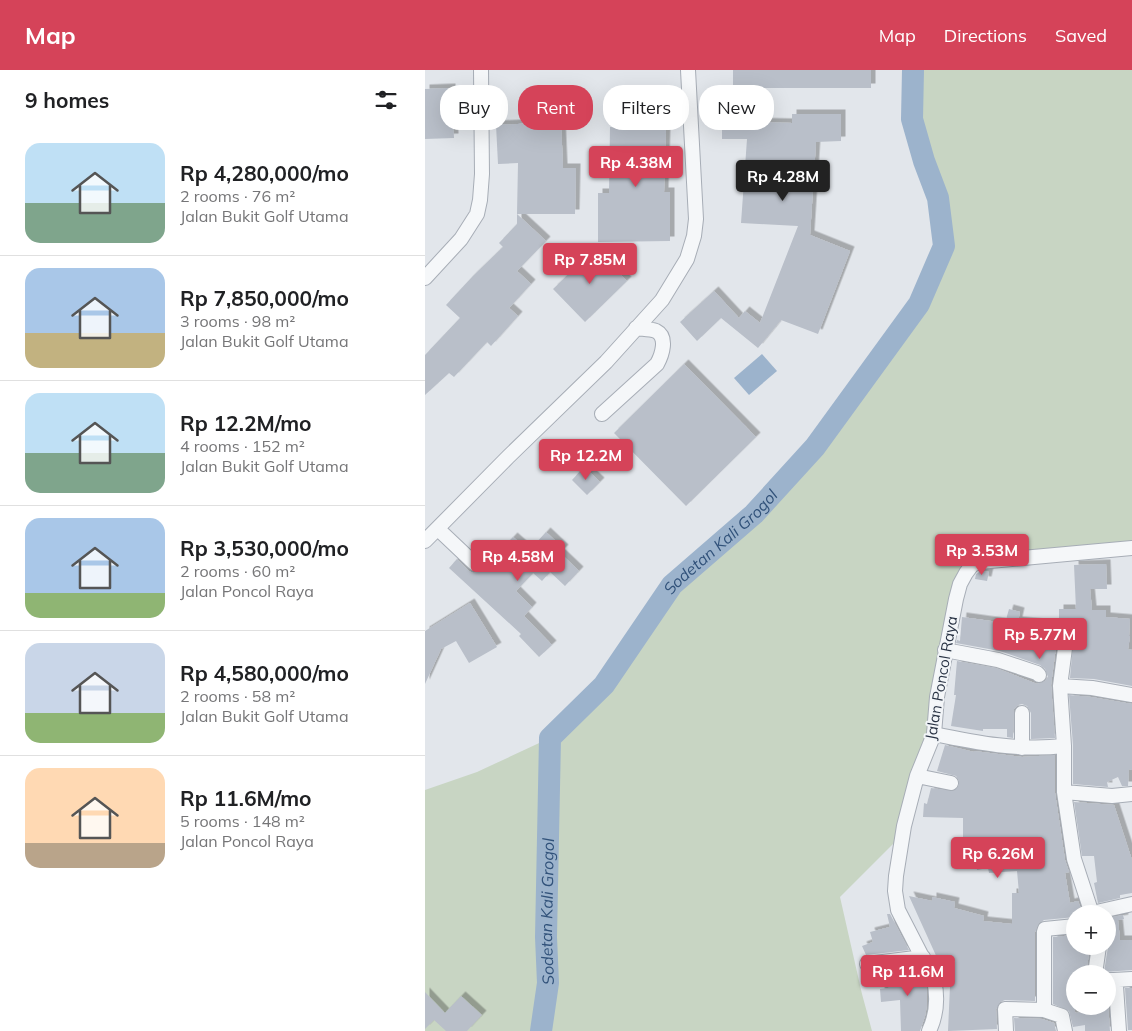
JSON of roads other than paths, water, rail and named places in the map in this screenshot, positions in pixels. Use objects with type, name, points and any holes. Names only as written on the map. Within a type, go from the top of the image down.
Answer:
[{"type":"street","points":[[425,278],[461,239],[477,214],[481,200],[481,70]]},
{"type":"street","points":[[425,541],[519,445],[606,362],[662,300],[687,259],[696,219],[688,70]]},
{"type":"street","points":[[602,414],[660,360],[663,340],[660,335],[655,331],[636,328]]},
{"type":"street","points":[[437,530],[475,564]]},
{"type":"street","name":"Jalan Poncol Raya","points":[[929,1031],[936,1011],[936,987],[923,957],[901,918],[895,891],[898,857],[904,826],[917,776],[934,734],[937,697],[945,650],[960,584],[966,573],[973,565],[979,562],[1132,548]]},
{"type":"street","points":[[1065,648],[1060,686],[1064,746],[1064,792],[1074,859],[1089,905]]},
{"type":"street","points":[[945,650],[998,660],[1039,675]]},
{"type":"street","points":[[1060,686],[1092,688],[1132,695]]},
{"type":"street","points":[[1022,713],[1022,748]]},
{"type":"street","points":[[934,734],[981,744],[1022,748],[1064,746]]},
{"type":"street","points":[[917,776],[951,784]]},
{"type":"street","points":[[1064,792],[1112,796],[1132,794]]},
{"type":"street","points":[[1116,908],[1132,904]]},
{"type":"street","points":[[1043,1010],[1045,930],[1066,927]]},
{"type":"street","points":[[867,964],[923,957]]},
{"type":"street","points":[[1116,980],[1132,979]]},
{"type":"street","points":[[1006,1031],[1005,1009],[1043,1010],[1062,1016],[1065,1031]]},
{"type":"street","points":[[1116,1012],[1119,1031]]},
{"type":"water","points":[[762,354],[777,371],[749,395],[734,378]]},
{"type":"waterway","name":"Sodetan Kali Grogol","points":[[541,1031],[548,983],[546,937],[550,738],[604,685],[672,585],[754,514],[815,447],[919,304],[944,246],[938,198],[924,161],[912,119],[913,70]]}]
